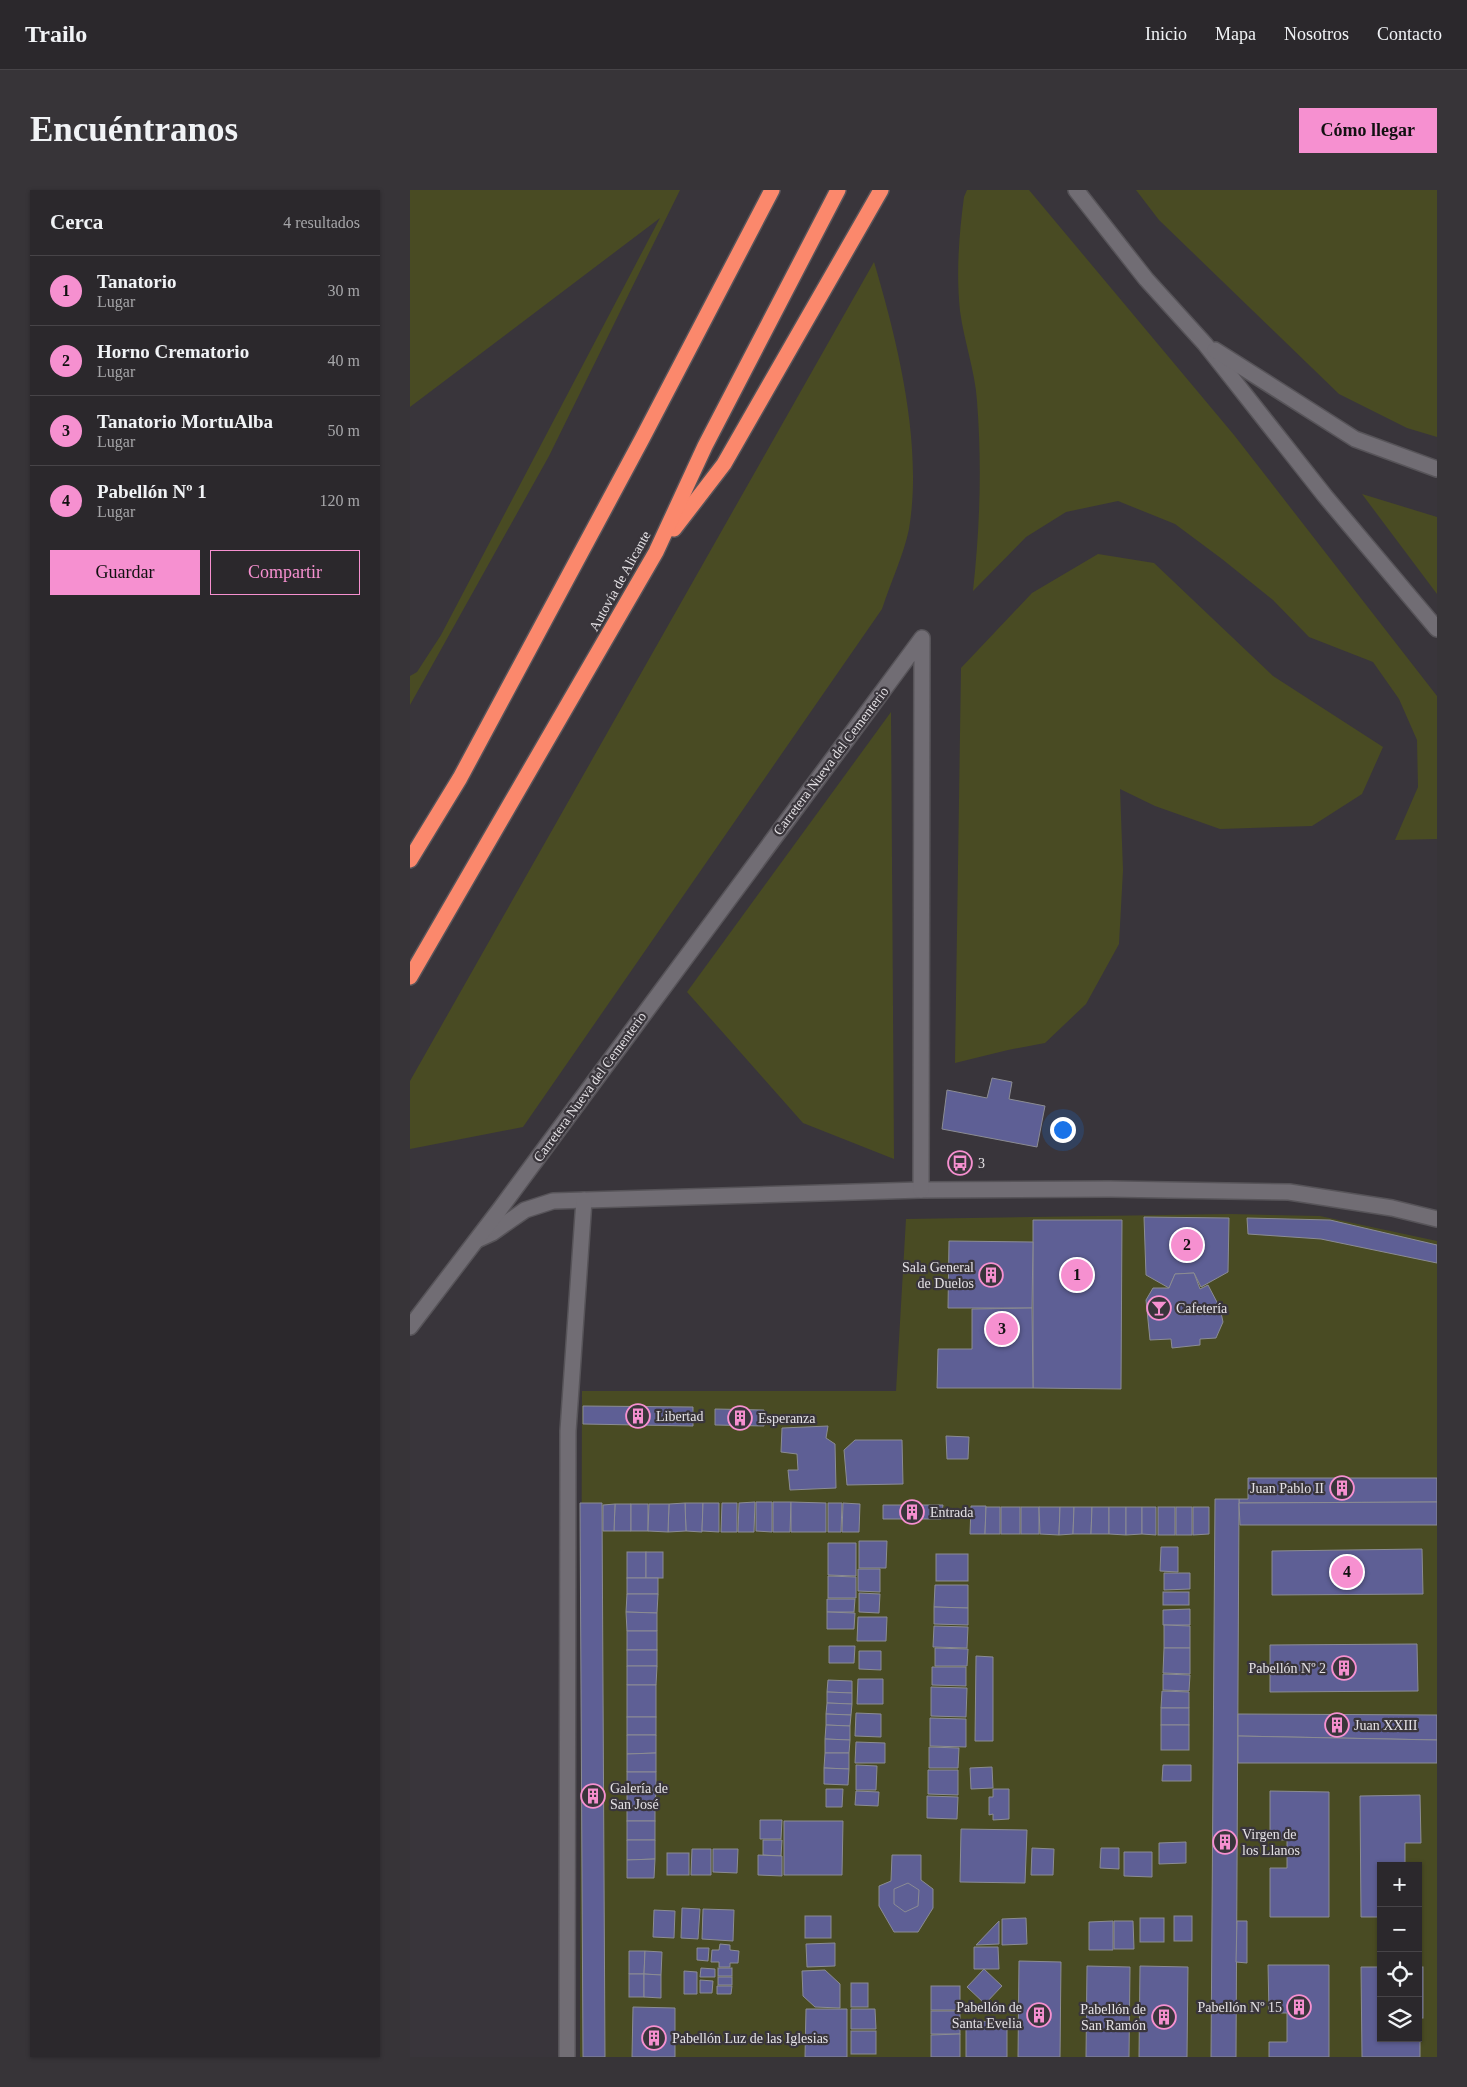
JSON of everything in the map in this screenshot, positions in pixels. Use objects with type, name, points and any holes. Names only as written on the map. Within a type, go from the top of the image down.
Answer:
[{"type":"highway","points":[[410,860],[465,769],[638,448],[772,190]]},
{"type":"highway","name":"Autovía de Alicante","points":[[410,977],[656,552],[705,446],[838,190]]},
{"type":"highway","points":[[656,552],[724,464],[881,190]]},
{"type":"street","points":[[1076,190],[1146,279],[1205,344],[1325,496],[1437,629]]},
{"type":"street","points":[[1205,344],[1355,439],[1437,469]]},
{"type":"street","name":"Carretera Nueva del Cementerio","points":[[410,1327],[922,638],[922,1190]]},
{"type":"street","points":[[475,1240],[492,1233],[525,1210],[553,1201],[922,1190],[1118,1189],[1289,1192],[1392,1208],[1437,1219]]},
{"type":"street","points":[[567,2057],[568,1431],[584,1200]]},
{"type":"green space","points":[[410,190],[680,190],[549,456],[410,705],[410,676],[417,672],[441,635],[660,218],[410,407]]},
{"type":"green space","points":[[967,190],[1029,190],[1234,435],[1437,696],[1437,839],[1395,840],[1418,787],[1417,740],[1399,699],[1373,662],[1309,637],[1273,600],[1175,524],[1118,501],[1066,512],[1026,537],[973,591],[980,496],[979,425],[974,378],[960,311],[958,282],[961,225],[964,197]]},
{"type":"green space","points":[[1136,190],[1437,190],[1437,437],[1407,428],[1339,394],[1159,220]]},
{"type":"green space","points":[[874,262],[892,326],[906,394],[913,463],[912,497],[907,539],[882,609],[523,1127],[410,1149],[410,1081]]},
{"type":"green space","points":[[1362,494],[1437,517],[1437,594]]},
{"type":"green space","points":[[1098,554],[1154,563],[1273,676],[1383,747],[1362,794],[1312,826],[1220,829],[1155,806],[1120,789],[1123,870],[1119,944],[1086,1004],[1045,1043],[955,1063],[961,668],[1032,593]]},
{"type":"green space","points":[[891,712],[894,1159],[803,1123],[687,992]]},
{"type":"green space","points":[[1231,1214],[1320,1216],[1437,1241],[1437,2057],[580,2057],[582,1391],[896,1391],[906,1219]]},
{"type":"building","points":[[992,1078],[1012,1082],[1009,1099],[1045,1106],[1037,1147],[942,1129],[947,1090],[987,1098]]},
{"type":"building","points":[[1144,1217],[1229,1218],[1228,1272],[1201,1287],[1194,1273],[1175,1274],[1169,1288],[1146,1275]]},
{"type":"building","points":[[1247,1218],[1330,1220],[1437,1245],[1437,1263],[1321,1239],[1248,1234]]},
{"type":"building","points":[[1033,1220],[1122,1220],[1121,1389],[1033,1388]]},
{"type":"building","name":"Sala General de Duelos","points":[[949,1241],[1033,1242],[1032,1308],[948,1308]]},
{"type":"building","points":[[1194,1273],[1200,1289],[1208,1285],[1220,1308],[1223,1322],[1216,1338],[1200,1339],[1200,1345],[1172,1348],[1171,1339],[1150,1340],[1146,1300],[1153,1288],[1169,1288],[1175,1274]]},
{"type":"building","points":[[1032,1308],[1033,1388],[937,1388],[938,1349],[972,1349],[972,1309]]},
{"type":"building","name":"Libertad","points":[[583,1406],[693,1407],[693,1426],[583,1424]]},
{"type":"building","name":"Esperanza","points":[[715,1409],[764,1410],[764,1426],[715,1425]]},
{"type":"building","points":[[828,1426],[826,1438],[835,1444],[836,1488],[790,1490],[788,1470],[798,1470],[797,1454],[781,1452],[782,1428]]},
{"type":"building","points":[[946,1436],[969,1437],[968,1459],[947,1459]]},
{"type":"building","points":[[855,1440],[902,1440],[903,1484],[847,1485],[844,1450]]},
{"type":"building","name":"Juan Pablo II","points":[[1248,1478],[1437,1478],[1437,1502],[1239,1503],[1239,1499],[1248,1499]]},
{"type":"building","name":"Virgen de los Llanos","points":[[1215,1499],[1239,1499],[1236,2057],[1211,2057]]},
{"type":"building","points":[[755,1502],[754,1532],[738,1532],[739,1503]]},
{"type":"building","points":[[756,1502],[772,1502],[772,1532],[756,1531]]},
{"type":"building","points":[[773,1502],[791,1502],[790,1532],[773,1532]]},
{"type":"building","points":[[791,1502],[826,1503],[826,1532],[791,1532]]},
{"type":"building","points":[[1437,1502],[1437,1525],[1240,1525],[1239,1503]]},
{"type":"building","name":"Galería de San José","points":[[580,1503],[602,1503],[605,2057],[583,2057]]},
{"type":"building","points":[[685,1503],[703,1503],[702,1532],[686,1531]]},
{"type":"building","points":[[685,1503],[686,1531],[668,1532],[669,1504]]},
{"type":"building","points":[[703,1503],[719,1503],[719,1532],[702,1531]]},
{"type":"building","points":[[722,1503],[737,1503],[737,1532],[721,1532]]},
{"type":"building","points":[[828,1503],[842,1503],[841,1532],[828,1532]]},
{"type":"building","points":[[843,1503],[860,1504],[859,1532],[842,1532]]},
{"type":"building","points":[[615,1504],[631,1504],[631,1531],[614,1531]]},
{"type":"building","points":[[615,1504],[614,1531],[603,1531],[603,1505]]},
{"type":"building","points":[[631,1504],[648,1504],[648,1531],[631,1531]]},
{"type":"building","points":[[649,1504],[669,1504],[668,1532],[648,1531]]},
{"type":"building","name":"Entrada","points":[[883,1505],[943,1505],[941,1519],[883,1519]]},
{"type":"building","points":[[971,1506],[986,1506],[985,1534],[970,1534]]},
{"type":"building","points":[[986,1507],[1000,1507],[1000,1534],[985,1534]]},
{"type":"building","points":[[1001,1507],[1020,1507],[1020,1534],[1001,1534]]},
{"type":"building","points":[[1021,1507],[1039,1507],[1039,1534],[1021,1534]]},
{"type":"building","points":[[1039,1507],[1060,1507],[1059,1535],[1040,1534]]},
{"type":"building","points":[[1060,1507],[1074,1507],[1073,1534],[1059,1535]]},
{"type":"building","points":[[1074,1507],[1092,1507],[1091,1534],[1073,1534]]},
{"type":"building","points":[[1092,1507],[1109,1507],[1109,1534],[1091,1534]]},
{"type":"building","points":[[1109,1507],[1126,1507],[1126,1535],[1109,1534]]},
{"type":"building","points":[[1126,1507],[1142,1507],[1142,1534],[1126,1535]]},
{"type":"building","points":[[1142,1507],[1156,1507],[1156,1535],[1142,1534]]},
{"type":"building","points":[[1158,1507],[1175,1507],[1175,1535],[1158,1535]]},
{"type":"building","points":[[1176,1507],[1192,1507],[1192,1535],[1176,1535]]},
{"type":"building","points":[[1193,1507],[1209,1507],[1209,1534],[1193,1535]]},
{"type":"building","points":[[859,1541],[887,1541],[886,1568],[859,1568]]},
{"type":"building","points":[[828,1543],[856,1543],[856,1576],[828,1575]]},
{"type":"building","points":[[1161,1547],[1178,1547],[1178,1572],[1160,1571]]},
{"type":"building","points":[[1422,1549],[1423,1594],[1272,1595],[1272,1551]]},
{"type":"building","points":[[627,1552],[646,1552],[646,1578],[627,1578]]},
{"type":"building","points":[[646,1552],[663,1552],[663,1578],[646,1578]]},
{"type":"building","points":[[936,1554],[968,1554],[968,1581],[936,1581]]},
{"type":"building","points":[[858,1569],[880,1569],[880,1592],[858,1591]]},
{"type":"building","points":[[1164,1573],[1190,1573],[1190,1589],[1164,1590]]},
{"type":"building","points":[[828,1576],[856,1577],[856,1598],[828,1598]]},
{"type":"building","points":[[627,1578],[658,1578],[658,1594],[627,1594]]},
{"type":"building","points":[[935,1585],[968,1585],[968,1608],[934,1607]]},
{"type":"building","points":[[1163,1592],[1189,1592],[1189,1605],[1163,1605]]},
{"type":"building","points":[[859,1593],[880,1594],[879,1613],[859,1612]]},
{"type":"building","points":[[627,1594],[658,1594],[657,1613],[626,1612]]},
{"type":"building","points":[[827,1599],[855,1599],[854,1612],[827,1612]]},
{"type":"building","points":[[934,1607],[968,1608],[968,1625],[934,1624]]},
{"type":"building","points":[[1190,1609],[1190,1625],[1163,1625],[1163,1610]]},
{"type":"building","points":[[626,1612],[657,1613],[657,1631],[627,1631]]},
{"type":"building","points":[[827,1612],[855,1613],[854,1629],[827,1629]]},
{"type":"building","points":[[858,1617],[887,1617],[886,1641],[857,1641]]},
{"type":"building","points":[[1164,1625],[1190,1626],[1190,1648],[1164,1648]]},
{"type":"building","points":[[934,1626],[968,1627],[967,1648],[933,1647]]},
{"type":"building","points":[[627,1631],[657,1631],[657,1650],[627,1650]]},
{"type":"building","name":"Pabellón Nº 2","points":[[1417,1644],[1418,1691],[1270,1692],[1270,1645]]},
{"type":"building","points":[[829,1646],[855,1646],[854,1663],[829,1663]]},
{"type":"building","points":[[935,1648],[968,1649],[967,1666],[935,1666]]},
{"type":"building","points":[[1164,1648],[1190,1648],[1190,1674],[1163,1673]]},
{"type":"building","points":[[627,1650],[657,1650],[657,1666],[627,1666]]},
{"type":"building","points":[[859,1651],[881,1651],[881,1670],[859,1669]]},
{"type":"building","points":[[976,1656],[993,1657],[993,1741],[975,1741]]},
{"type":"building","points":[[627,1666],[657,1666],[656,1685],[627,1685]]},
{"type":"building","points":[[932,1667],[966,1667],[966,1686],[932,1685]]},
{"type":"building","points":[[1163,1674],[1190,1675],[1189,1691],[1163,1690]]},
{"type":"building","points":[[858,1679],[883,1679],[883,1704],[857,1704]]},
{"type":"building","points":[[828,1680],[852,1681],[852,1693],[827,1692]]},
{"type":"building","points":[[627,1685],[656,1685],[656,1717],[627,1717]]},
{"type":"building","points":[[931,1687],[967,1688],[966,1717],[931,1716]]},
{"type":"building","points":[[1162,1691],[1189,1692],[1189,1708],[1161,1708]]},
{"type":"building","points":[[827,1692],[852,1693],[852,1704],[827,1703]]},
{"type":"building","points":[[827,1703],[852,1704],[851,1715],[826,1714]]},
{"type":"building","points":[[1161,1708],[1189,1708],[1189,1725],[1161,1725]]},
{"type":"building","points":[[856,1713],[881,1714],[881,1737],[855,1736]]},
{"type":"building","points":[[826,1714],[851,1715],[850,1726],[826,1725]]},
{"type":"building","name":"Juan XXIII","points":[[1238,1714],[1437,1715],[1437,1740],[1238,1736]]},
{"type":"building","points":[[627,1717],[656,1717],[656,1735],[627,1735]]},
{"type":"building","points":[[930,1718],[966,1719],[966,1747],[930,1746]]},
{"type":"building","points":[[826,1725],[850,1726],[850,1740],[825,1739]]},
{"type":"building","points":[[1161,1725],[1189,1725],[1189,1750],[1161,1750]]},
{"type":"building","points":[[627,1735],[656,1735],[656,1753],[627,1754]]},
{"type":"building","points":[[1238,1736],[1437,1740],[1437,1763],[1238,1763]]},
{"type":"building","points":[[825,1739],[850,1740],[849,1753],[825,1753]]},
{"type":"building","points":[[856,1742],[885,1743],[885,1763],[855,1763]]},
{"type":"building","points":[[929,1747],[959,1748],[958,1768],[929,1768]]},
{"type":"building","points":[[656,1753],[656,1772],[627,1772],[627,1754]]},
{"type":"building","points":[[825,1753],[849,1753],[849,1769],[824,1768]]},
{"type":"building","points":[[856,1765],[877,1766],[876,1790],[856,1790]]},
{"type":"building","points":[[1163,1765],[1191,1765],[1191,1781],[1162,1781]]},
{"type":"building","points":[[992,1767],[993,1788],[971,1789],[970,1768]]},
{"type":"building","points":[[824,1768],[849,1769],[848,1785],[824,1784]]},
{"type":"building","points":[[928,1770],[958,1770],[958,1795],[928,1794]]},
{"type":"building","points":[[627,1772],[656,1772],[656,1790],[627,1790]]},
{"type":"building","points":[[826,1789],[843,1789],[842,1807],[826,1807]]},
{"type":"building","points":[[993,1789],[1009,1789],[1009,1819],[993,1820],[993,1814],[989,1815],[989,1797],[993,1797]]},
{"type":"building","points":[[627,1790],[656,1790],[655,1806],[627,1806]]},
{"type":"building","points":[[856,1791],[879,1792],[878,1806],[855,1805]]},
{"type":"building","points":[[1270,1791],[1329,1792],[1329,1917],[1270,1917],[1270,1868],[1287,1868],[1287,1840],[1270,1840]]},
{"type":"building","points":[[1420,1795],[1421,1843],[1405,1843],[1405,1862],[1377,1862],[1377,1917],[1361,1917],[1360,1796]]},
{"type":"building","points":[[927,1796],[958,1797],[957,1819],[927,1818]]},
{"type":"building","points":[[627,1806],[655,1806],[655,1821],[627,1821]]},
{"type":"building","points":[[760,1820],[782,1820],[781,1839],[760,1839]]},
{"type":"building","points":[[627,1821],[655,1821],[655,1840],[627,1840]]},
{"type":"building","points":[[784,1821],[843,1821],[842,1875],[784,1875]]},
{"type":"building","points":[[961,1829],[1027,1830],[1025,1883],[960,1882]]},
{"type":"building","points":[[627,1840],[655,1840],[655,1859],[627,1860]]},
{"type":"building","points":[[763,1840],[782,1840],[781,1856],[763,1855]]},
{"type":"building","points":[[1186,1842],[1186,1863],[1159,1864],[1159,1843]]},
{"type":"building","points":[[1032,1848],[1054,1849],[1053,1875],[1031,1875]]},
{"type":"building","points":[[1101,1848],[1119,1848],[1119,1869],[1100,1868]]},
{"type":"building","points":[[692,1849],[711,1849],[711,1875],[691,1875]]},
{"type":"building","points":[[713,1849],[738,1849],[737,1873],[713,1872]]},
{"type":"building","points":[[1124,1852],[1152,1852],[1152,1877],[1124,1876]]},
{"type":"building","points":[[667,1853],[689,1853],[689,1875],[667,1875]]},
{"type":"building","points":[[758,1855],[782,1856],[782,1876],[758,1875]]},
{"type":"building","points":[[892,1855],[921,1855],[921,1880],[933,1889],[933,1908],[918,1932],[894,1932],[879,1906],[879,1886],[891,1881]]},
{"type":"building","points":[[655,1859],[654,1878],[627,1878],[627,1860]]},
{"type":"building","points":[[908,1883],[919,1890],[918,1906],[905,1912],[894,1904],[894,1889]]},
{"type":"building","points":[[682,1908],[700,1909],[698,1939],[681,1938]]},
{"type":"building","points":[[703,1909],[734,1910],[733,1941],[702,1939]]},
{"type":"building","points":[[654,1910],[675,1911],[674,1938],[653,1937]]},
{"type":"building","points":[[805,1916],[831,1916],[831,1938],[805,1938]]},
{"type":"building","points":[[1174,1916],[1192,1916],[1192,1941],[1174,1941]]},
{"type":"building","points":[[1026,1918],[1027,1944],[1002,1945],[1002,1919]]},
{"type":"building","points":[[1140,1918],[1164,1918],[1164,1942],[1140,1942]]},
{"type":"building","points":[[999,1921],[999,1944],[976,1945]]},
{"type":"building","points":[[1113,1921],[1113,1950],[1089,1950],[1089,1922]]},
{"type":"building","points":[[1114,1921],[1133,1921],[1134,1949],[1114,1949]]},
{"type":"building","points":[[1237,1921],[1247,1921],[1247,1963],[1236,1962]]},
{"type":"building","points":[[835,1943],[835,1966],[807,1967],[806,1944]]},
{"type":"building","points":[[720,1944],[730,1945],[730,1950],[739,1951],[738,1963],[730,1963],[730,1967],[719,1967],[719,1962],[711,1962],[712,1950],[719,1950]]},
{"type":"building","points":[[974,1947],[998,1947],[999,1969],[974,1969]]},
{"type":"building","points":[[697,1948],[709,1948],[708,1961],[697,1960]]},
{"type":"building","points":[[629,1951],[645,1951],[644,1974],[629,1974]]},
{"type":"building","points":[[645,1951],[662,1952],[661,1975],[644,1974]]},
{"type":"building","name":"Pabellón de Santa Evelia","points":[[1019,1961],[1061,1962],[1060,2057],[1018,2057]]},
{"type":"building","name":"Pabellón Nº 15","points":[[1268,1965],[1329,1965],[1329,2057],[1269,2057],[1269,2042],[1287,2042],[1287,2013],[1269,2013]]},
{"type":"building","points":[[1087,1966],[1130,1967],[1129,2057],[1086,2057]]},
{"type":"building","name":"Pabellón de San Ramón","points":[[1140,1966],[1188,1967],[1187,2057],[1139,2057]]},
{"type":"building","points":[[1361,1967],[1377,1967],[1377,2042],[1420,2042],[1420,2057],[1362,2057]]},
{"type":"building","points":[[1422,1967],[1423,1967],[1422,2018]]},
{"type":"building","points":[[701,1968],[715,1969],[715,1977],[700,1977]]},
{"type":"building","points":[[718,1968],[732,1968],[732,1976],[718,1976]]},
{"type":"building","points":[[984,1969],[1002,1986],[985,2004],[967,1987]]},
{"type":"building","points":[[825,1970],[840,1984],[840,2008],[815,2007],[803,1996],[802,1971]]},
{"type":"building","points":[[684,1971],[697,1972],[697,1994],[684,1994]]},
{"type":"building","points":[[629,1974],[644,1974],[644,1997],[629,1997]]},
{"type":"building","points":[[644,1974],[661,1975],[661,1998],[644,1997]]},
{"type":"building","points":[[718,1977],[732,1977],[732,1985],[718,1985]]},
{"type":"building","points":[[700,1980],[713,1981],[712,1993],[700,1993]]},
{"type":"building","points":[[851,1983],[868,1983],[868,2007],[851,2007]]},
{"type":"building","points":[[717,1986],[732,1986],[731,1994],[717,1994]]},
{"type":"building","points":[[931,1986],[960,1986],[960,2010],[931,2010]]},
{"type":"building","name":"Pabellón Luz de las Iglesias","points":[[633,2007],[675,2008],[675,2057],[632,2057]]},
{"type":"building","points":[[806,2009],[847,2009],[847,2057],[805,2057]]},
{"type":"building","points":[[851,2009],[875,2009],[876,2029],[851,2029]]},
{"type":"building","points":[[931,2011],[960,2011],[960,2034],[931,2034]]},
{"type":"building","points":[[966,2021],[1007,2022],[1007,2057],[966,2057]]},
{"type":"building","points":[[851,2031],[876,2031],[876,2054],[851,2054]]},
{"type":"building","points":[[960,2034],[960,2057],[931,2057],[931,2035]]},
{"type":"place","name":"3","points":[[960,1163]]},
{"type":"place","name":"Horno Crematorio","points":[[1187,1245]]},
{"type":"place","name":"Sala General de Duelos","points":[[991,1275]]},
{"type":"place","name":"Tanatorio","points":[[1077,1275]]},
{"type":"place","name":"Cafetería","points":[[1159,1308]]},
{"type":"place","name":"Tanatorio MortuAlba","points":[[1002,1329]]},
{"type":"place","name":"Libertad","points":[[638,1416]]},
{"type":"place","name":"Esperanza","points":[[740,1418]]},
{"type":"place","name":"Juan Pablo II","points":[[1342,1488]]},
{"type":"place","name":"Entrada","points":[[912,1512]]},
{"type":"place","name":"Pabellón Nº 1","points":[[1347,1572]]},
{"type":"place","name":"Pabellón Nº 2","points":[[1344,1668]]},
{"type":"place","name":"Juan XXIII","points":[[1337,1725]]},
{"type":"place","name":"Galería de San José","points":[[593,1796]]},
{"type":"place","name":"Virgen de los Llanos","points":[[1225,1842]]},
{"type":"place","name":"Pabellón Nº 15","points":[[1299,2007]]},
{"type":"place","name":"Pabellón de Santa Evelia","points":[[1039,2015]]},
{"type":"place","name":"Pabellón de San Ramón","points":[[1164,2017]]},
{"type":"place","name":"Pabellón Luz de las Iglesias","points":[[654,2038]]}]
